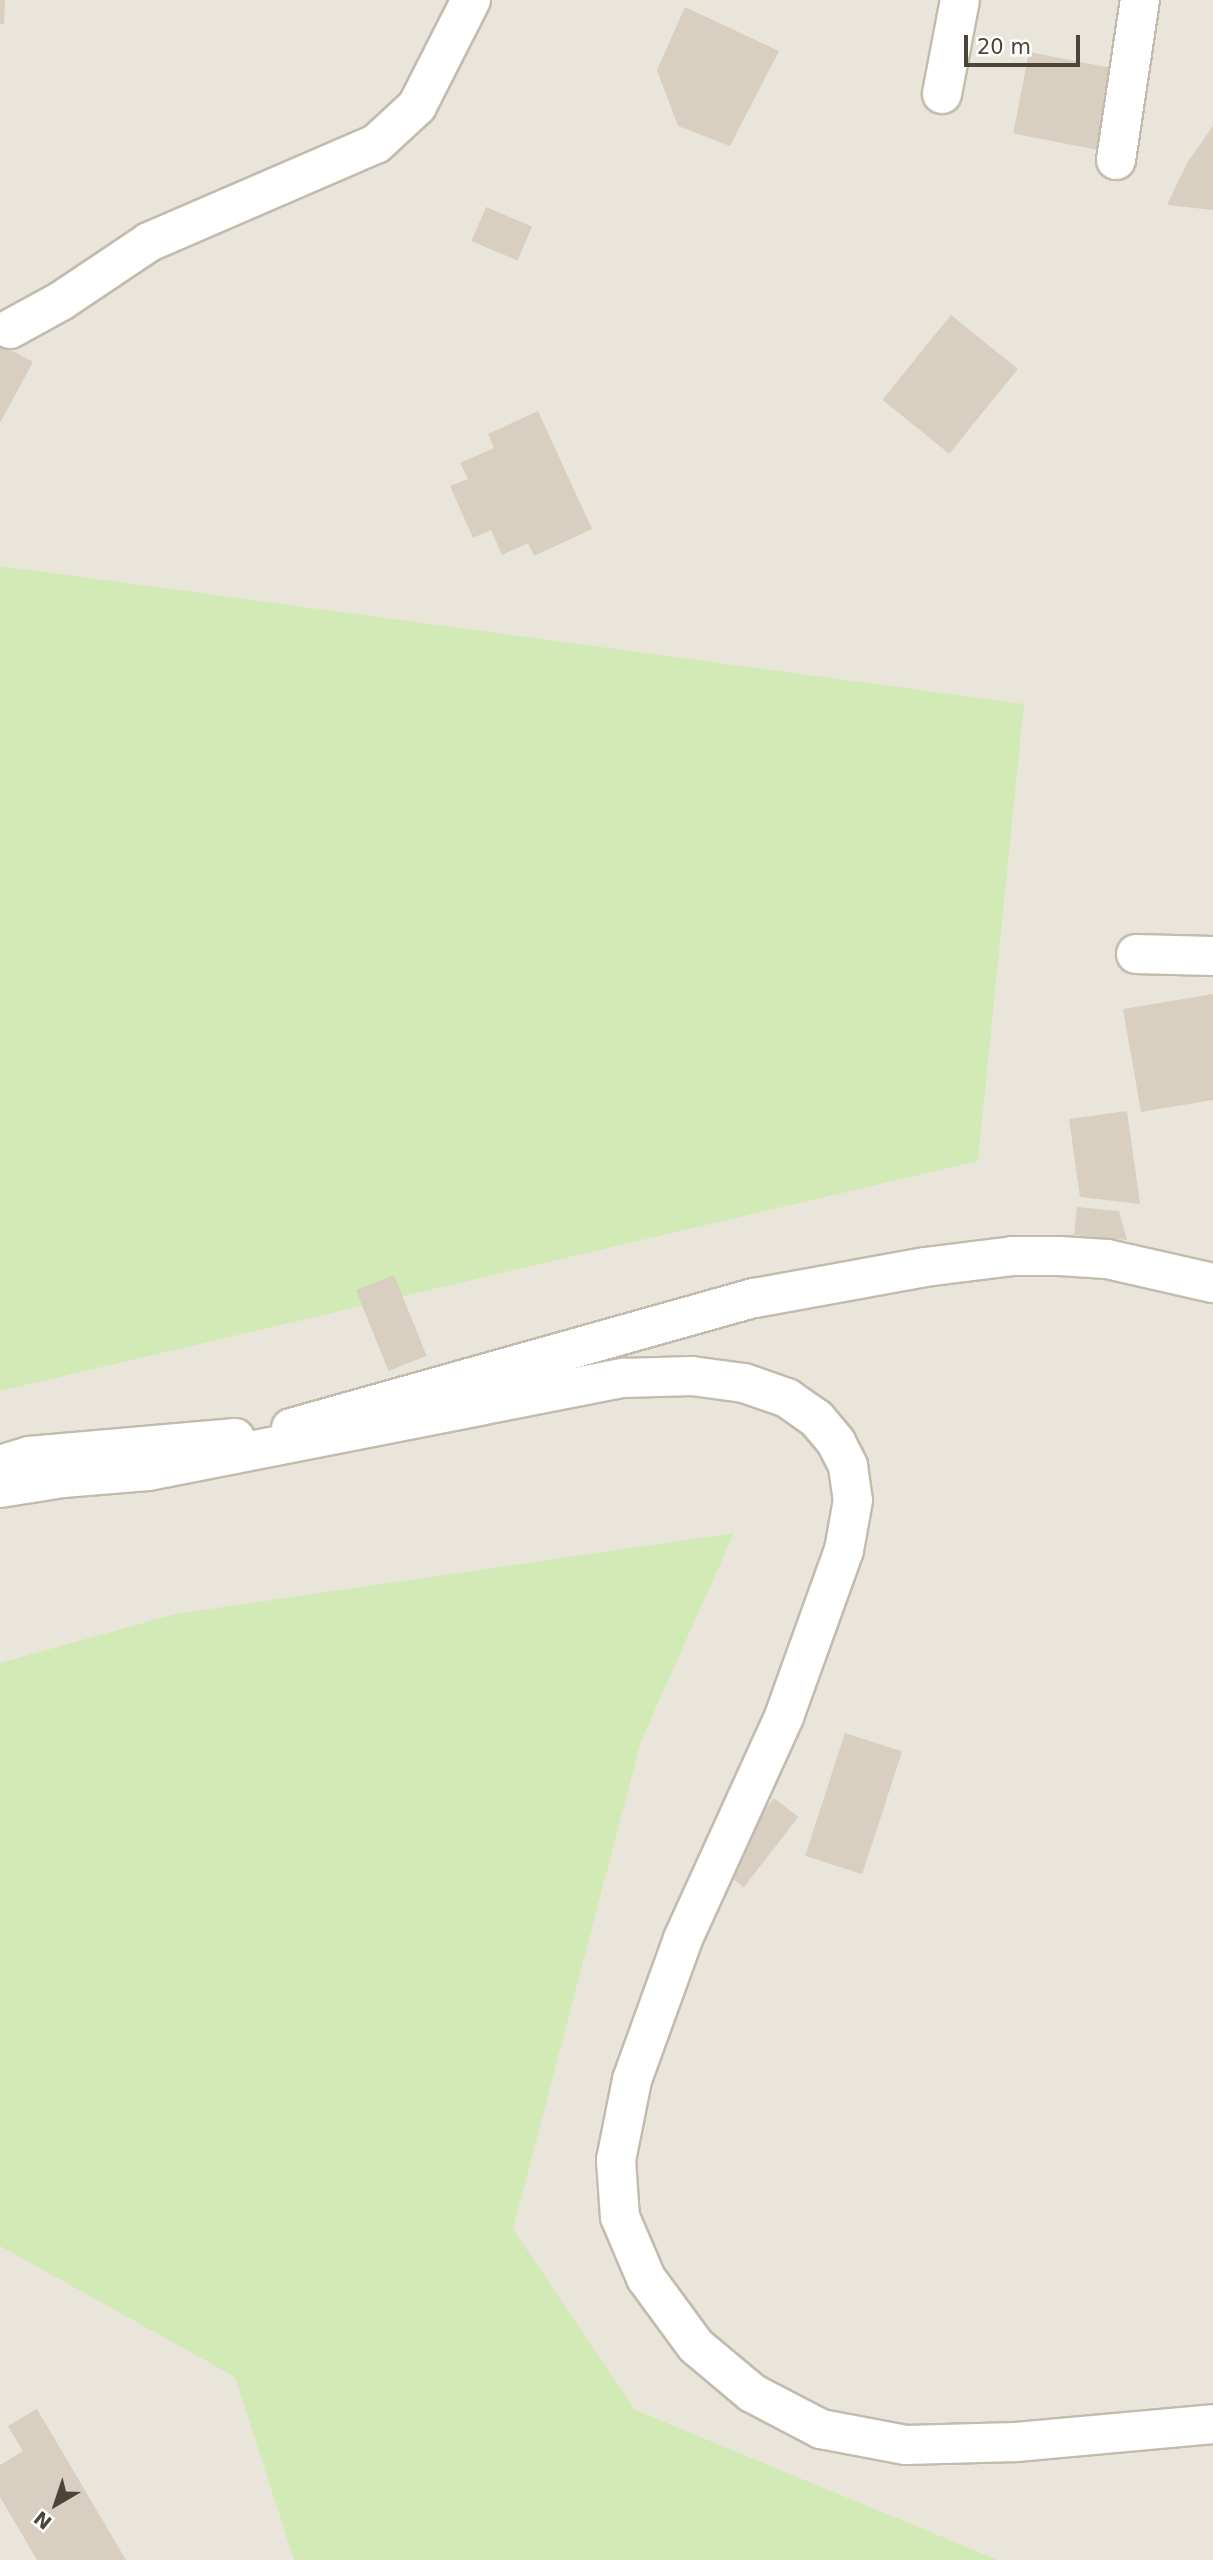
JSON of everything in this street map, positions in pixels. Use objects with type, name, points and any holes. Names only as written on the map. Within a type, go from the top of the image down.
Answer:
[{"type":"street","points":[[10,329],[61,301],[149,242],[376,145],[417,106],[471,0]]},
{"type":"street","points":[[942,94],[960,0]]},
{"type":"street","points":[[1116,160],[1140,0]]},
{"type":"street","points":[[1136,954],[1213,956]]},
{"type":"street","points":[[0,1465],[29,1456],[208,1442],[284,1429],[755,1298],[925,1267],[1013,1256],[1059,1256],[1107,1259],[1213,1283]]},
{"type":"street","points":[[0,1488],[63,1478],[148,1471],[624,1378],[692,1376],[744,1383],[787,1398],[816,1418],[836,1441],[848,1466],[853,1500],[844,1550],[784,1717],[683,1939],[636,2068],[616,2160],[620,2217],[646,2278],[696,2346],[752,2393],[821,2429],[905,2445],[1016,2442],[1213,2424]]},
{"type":"shaded area","points":[[0,0],[1213,0],[1213,2560],[0,2560]]},
{"type":"green space","points":[[0,566],[1024,704],[978,1161],[0,1391]]},
{"type":"green space","points":[[734,1533],[641,1741],[513,2229],[635,2410],[998,2560],[294,2560],[235,2377],[0,2246],[0,1663],[175,1614]]},
{"type":"building","points":[[0,0],[5,0],[4,24],[0,24]]},
{"type":"building","points":[[685,7],[779,51],[730,146],[678,126],[657,70]]},
{"type":"building","points":[[1029,52],[1129,71],[1113,153],[1013,133]]},
{"type":"building","points":[[1213,126],[1213,210],[1167,205],[1187,163]]},
{"type":"building","points":[[486,207],[532,227],[518,261],[472,241]]},
{"type":"building","points":[[951,315],[1018,369],[949,454],[882,400]]},
{"type":"building","points":[[0,344],[33,362],[0,423]]},
{"type":"building","points":[[538,411],[592,529],[534,556],[528,543],[502,555],[491,530],[473,538],[450,486],[468,479],[460,463],[494,448],[488,434]]},
{"type":"building","points":[[1213,994],[1213,1100],[1141,1112],[1123,1009]]},
{"type":"building","points":[[1127,1111],[1140,1204],[1080,1197],[1069,1119]]},
{"type":"building","points":[[1077,1207],[1119,1211],[1127,1240],[1074,1235]]},
{"type":"building","points":[[394,1275],[427,1356],[389,1371],[356,1290]]},
{"type":"building","points":[[845,1733],[902,1752],[862,1874],[805,1856]]},
{"type":"building","points":[[774,1798],[798,1817],[744,1887],[719,1868]]},
{"type":"building","points":[[37,2409],[126,2560],[37,2560],[0,2497],[0,2465],[23,2451],[8,2426]]}]
